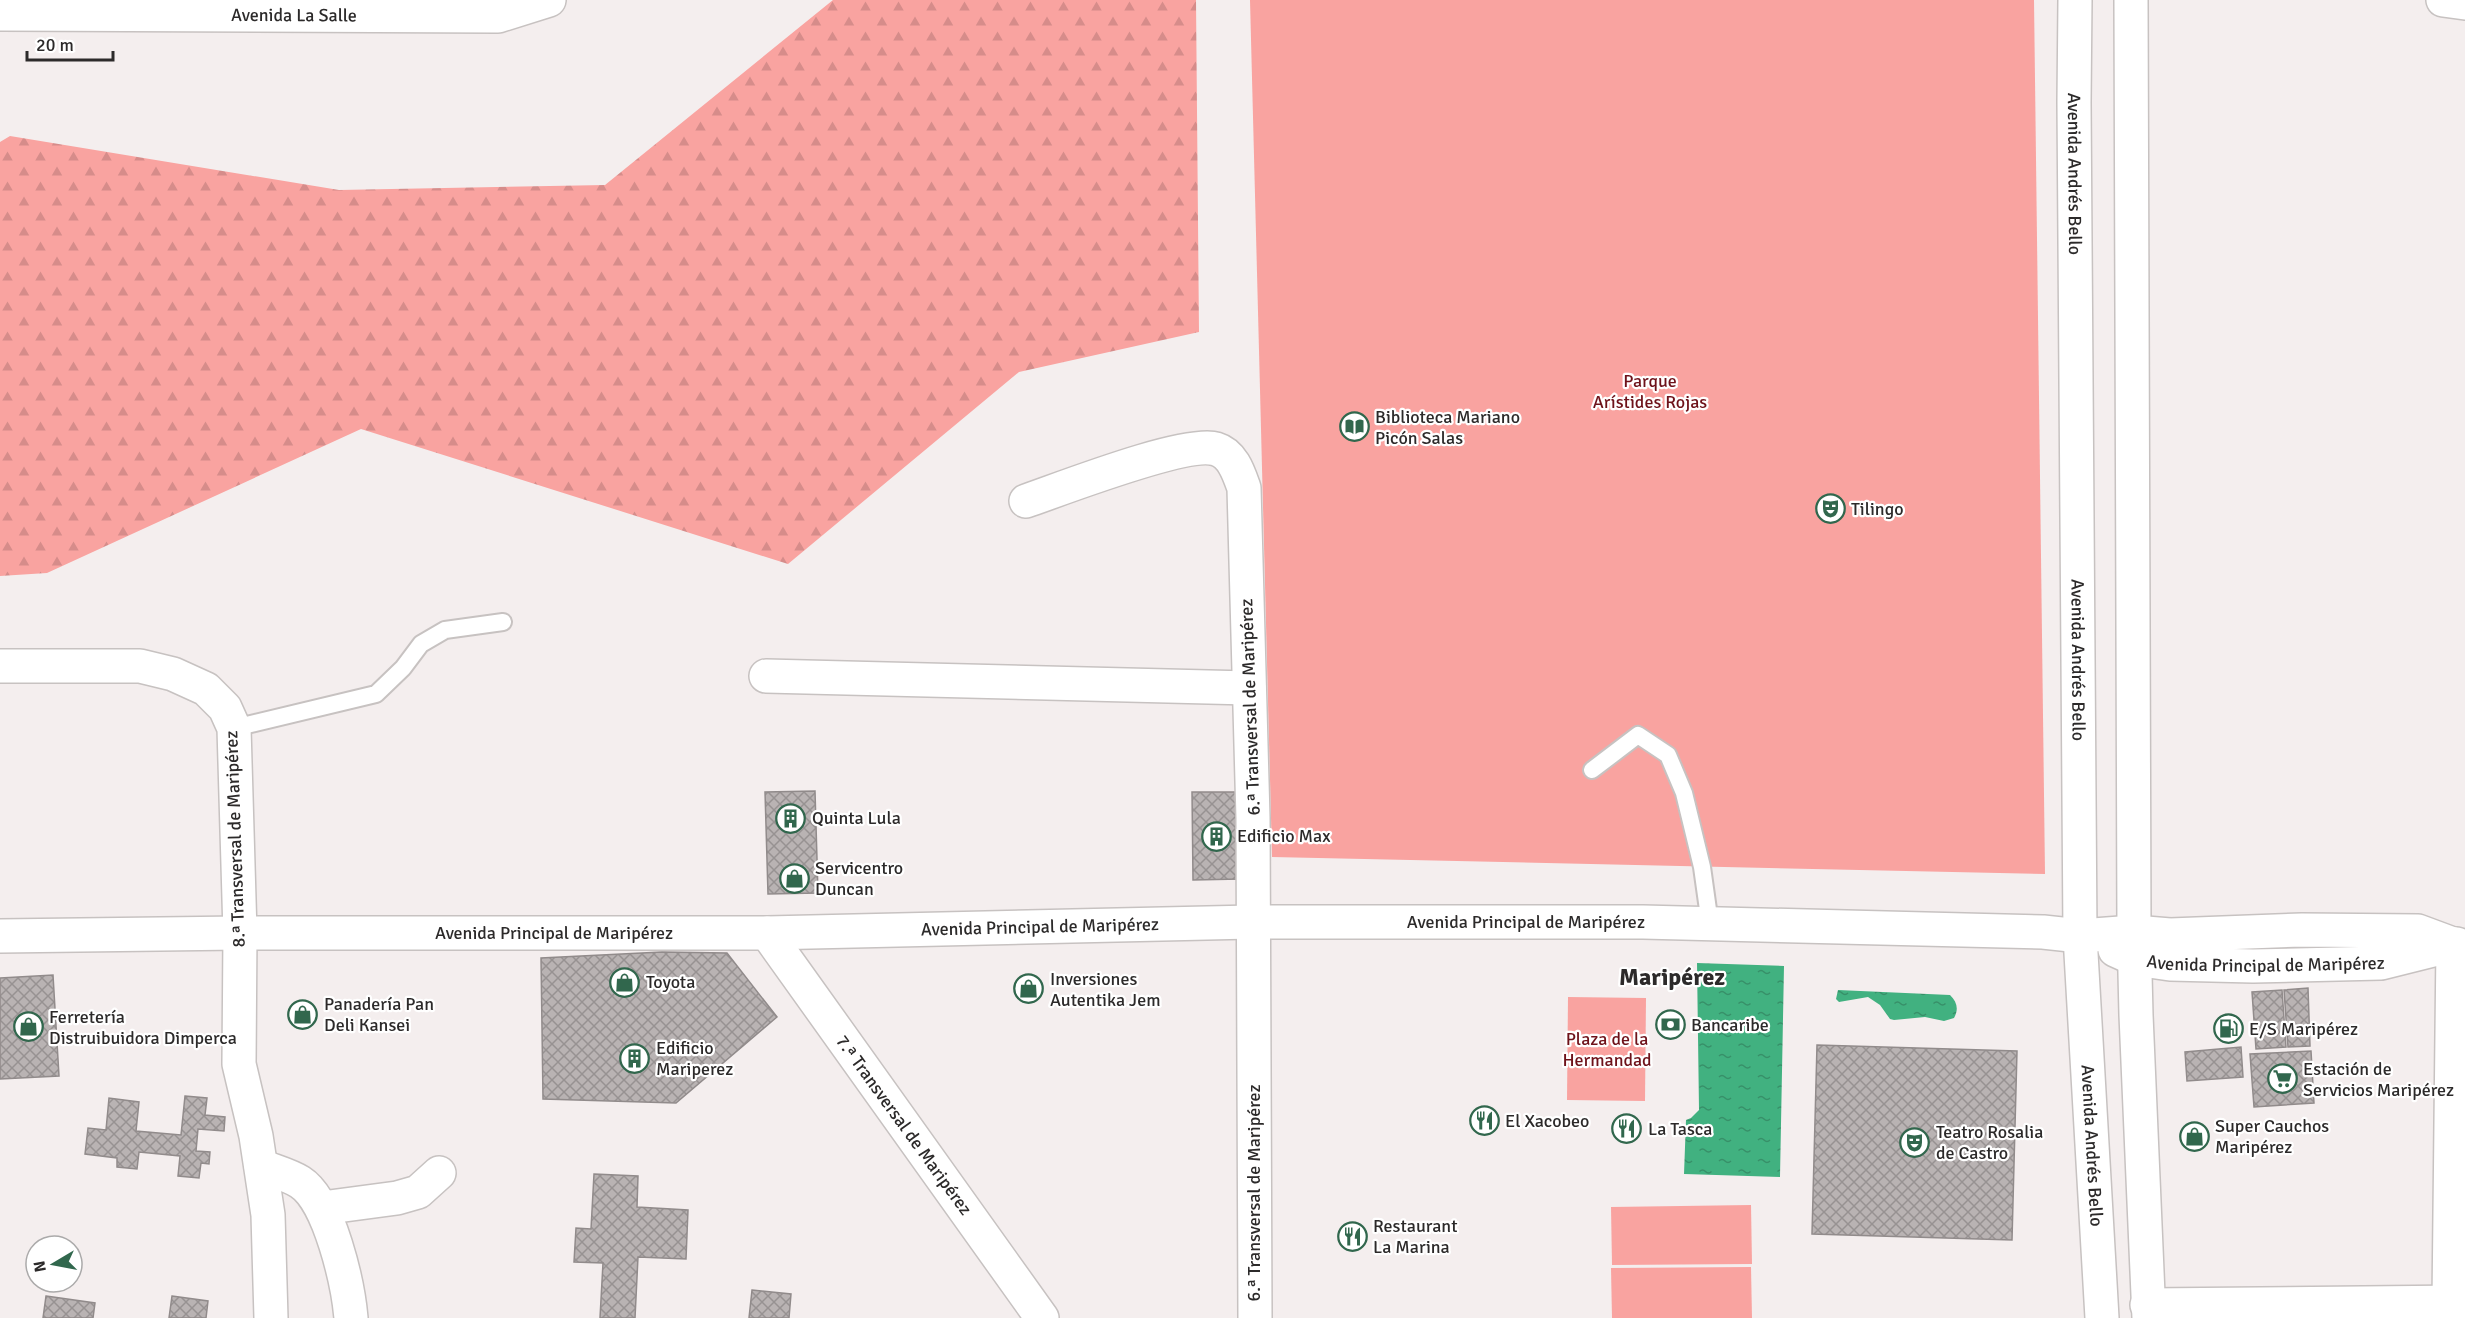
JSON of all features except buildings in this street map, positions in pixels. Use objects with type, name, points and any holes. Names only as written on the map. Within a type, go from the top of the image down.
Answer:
[{"type":"street","name":"Avenida La Salle","points":[[0,15],[498,16],[549,0]]},
{"type":"street","name":"Avenida Andrés Bello","points":[[2075,0],[2080,936],[2103,1318]]},
{"type":"street","points":[[2130,0],[2135,945],[2148,1311],[2457,1302],[2459,944]]},
{"type":"street","points":[[2444,0],[2465,3]]},
{"type":"street","name":"6.ª Transversal de Maripérez","points":[[1026,501],[1169,454],[1197,449],[1217,449],[1236,465],[1244,488],[1253,818],[1255,1318]]},
{"type":"street","name":"8.ª Transversal de Maripérez","points":[[0,666],[140,666],[173,674],[206,689],[225,708],[234,728],[240,933],[239,1064],[261,1166],[268,1215],[271,1318]]},
{"type":"street","points":[[766,676],[1249,688]]},
{"type":"street","name":"Avenida Principal de Maripérez","points":[[0,936],[240,933],[766,933],[1252,922],[1710,924],[2031,932],[2080,936],[2135,945],[2186,965],[2380,963],[2459,944]]},
{"type":"street","name":"7.ª Transversal de Maripérez","points":[[766,933],[1041,1318]]},
{"type":"street","points":[[261,1166],[301,1182],[322,1208],[349,1290],[351,1318]]},
{"type":"street","points":[[322,1208],[397,1198],[418,1192],[439,1173]]},
{"type":"lane","points":[[234,728],[376,694],[403,668],[421,644],[445,630],[502,622]]},
{"type":"lane","points":[[1592,770],[1638,735],[1668,755],[1684,793],[1702,867],[1710,924]]},
{"type":"green space","points":[[833,0],[1196,0],[1199,332],[1019,372],[788,564],[361,429],[47,573],[0,576],[0,142],[10,136],[339,190],[605,185]]},
{"type":"green space","name":"Parque Arístides Rojas","points":[[1250,0],[2034,0],[2045,874],[1272,857]]},
{"type":"green space","name":"Plaza de la Hermandad","points":[[1568,997],[1646,998],[1645,1101],[1567,1100]]},
{"type":"green space","points":[[1751,1205],[1752,1264],[1612,1265],[1611,1207]]},
{"type":"green space","points":[[1751,1267],[1752,1318],[1612,1318],[1611,1268]]},
{"type":"water","points":[[1697,963],[1784,966],[1780,1177],[1684,1174],[1686,1120],[1699,1110]]},
{"type":"water","points":[[1838,990],[1950,995],[1957,1009],[1954,1018],[1944,1021],[1925,1017],[1894,1020],[1890,1019],[1880,1005],[1868,997],[1839,1002],[1836,999]]},
{"type":"place","name":"Biblioteca Mariano Picón Salas","points":[[1354,427]]},
{"type":"place","name":"Tilingo","points":[[1830,509]]},
{"type":"place","name":"Quinta Lula","points":[[791,818]]},
{"type":"place","name":"Edificio Max","points":[[1216,836]]},
{"type":"place","name":"Servicentro Duncan","points":[[794,878]]},
{"type":"place","name":"Toyota","points":[[625,982]]},
{"type":"place","name":"Inversiones Autentika Jem","points":[[1029,989]]},
{"type":"place","name":"Panadería Pan Deli Kansei","points":[[303,1014]]},
{"type":"place","name":"Bancaribe","points":[[1670,1025]]},
{"type":"place","name":"Ferretería Distruibuidora Dimperca","points":[[28,1027]]},
{"type":"place","name":"E/S Maripérez","points":[[2228,1029]]},
{"type":"place","name":"Edificio Mariperez","points":[[635,1058]]},
{"type":"place","name":"Estación de Servicios Maripérez","points":[[2282,1079]]},
{"type":"place","name":"El Xacobeo","points":[[1484,1121]]},
{"type":"place","name":"La Tasca","points":[[1627,1129]]},
{"type":"place","name":"Super Cauchos Maripérez","points":[[2194,1136]]},
{"type":"place","name":"Teatro Rosalia de Castro","points":[[1915,1142]]},
{"type":"place","name":"Restaurant La Marina","points":[[1352,1236]]},
{"type":"district","name":"Maripérez","points":[[1672,977]]}]
